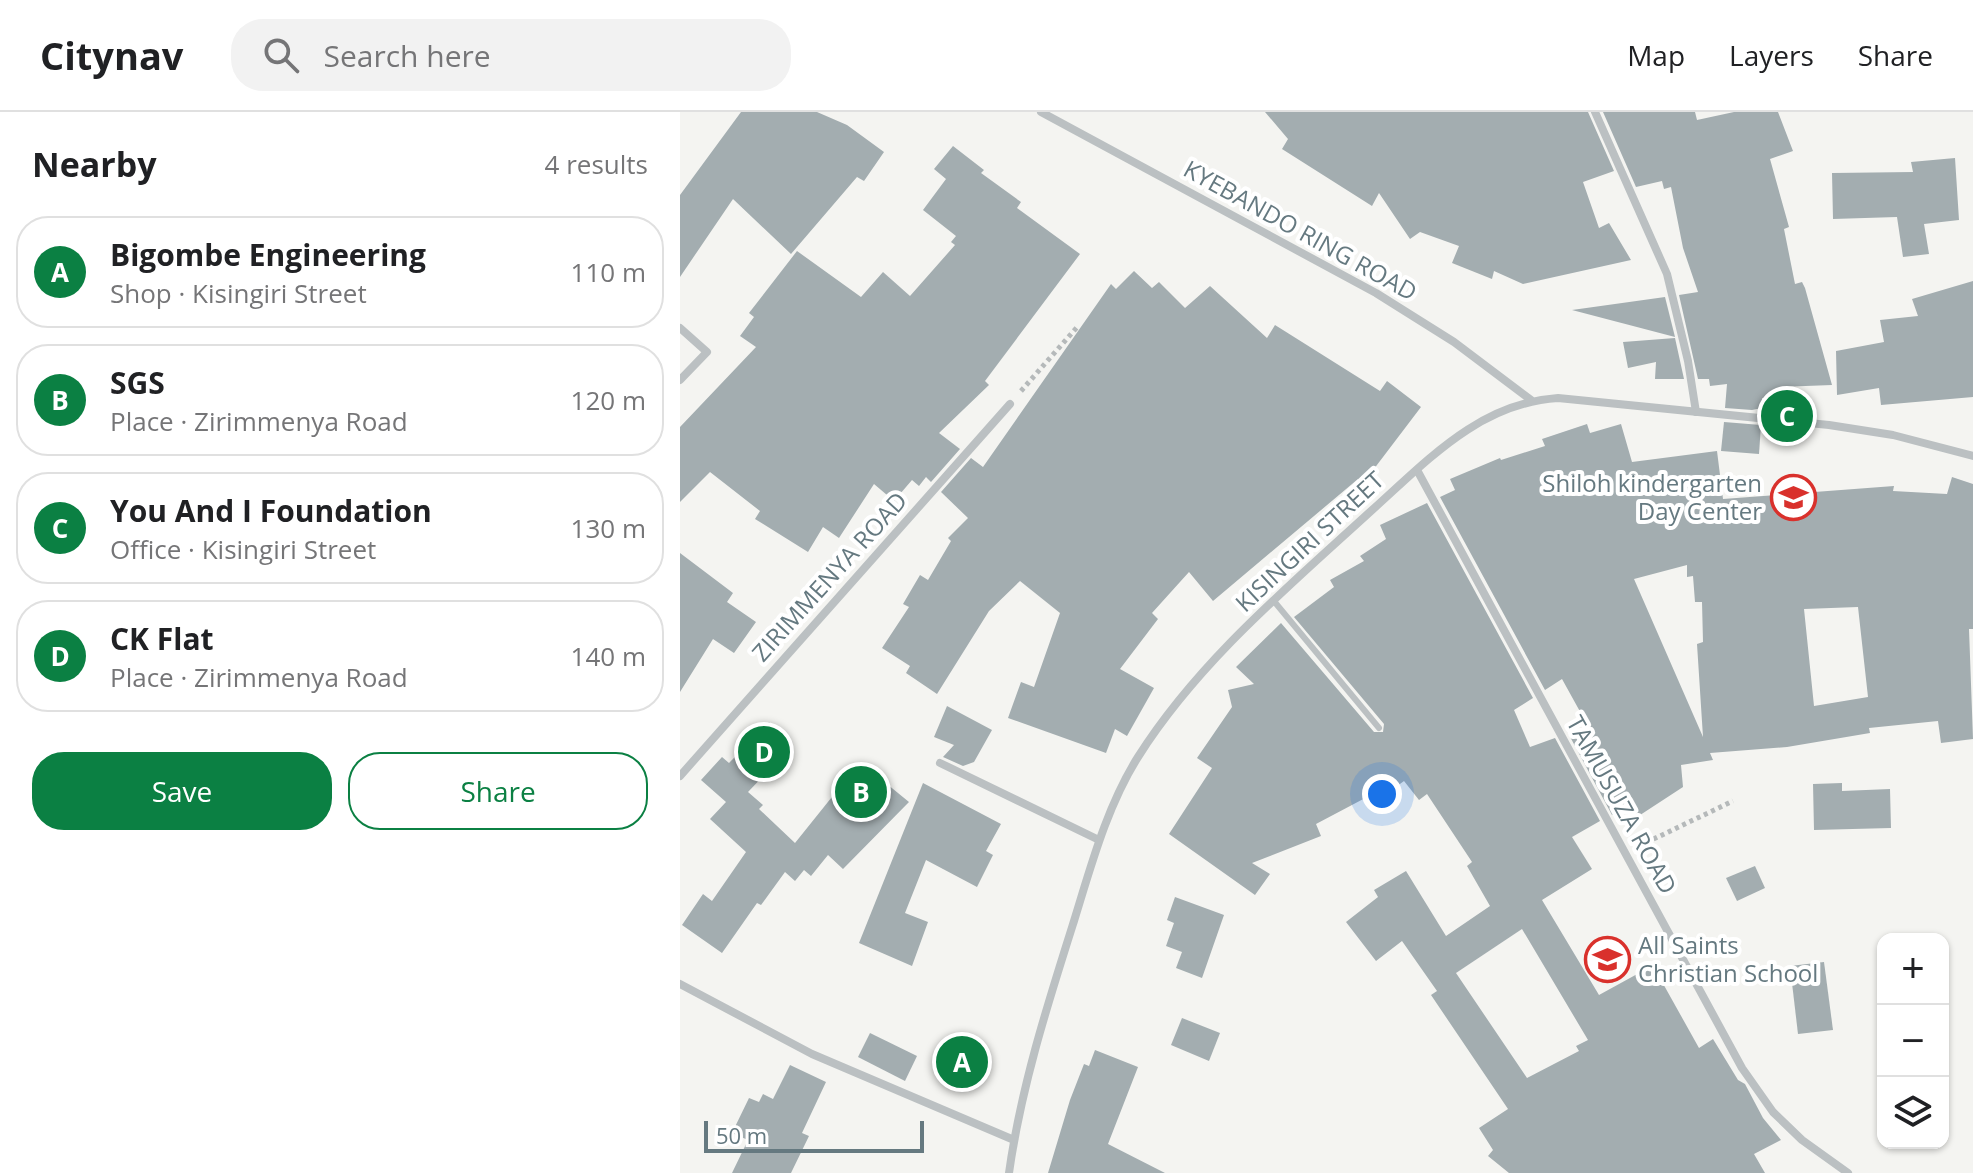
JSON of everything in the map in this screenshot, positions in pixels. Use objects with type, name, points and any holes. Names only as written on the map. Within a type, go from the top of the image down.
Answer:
[{"type":"street","name":"KYEBANDO RING ROAD","points":[[1041,112],[1376,293],[1454,342],[1531,400]]},
{"type":"street","points":[[1595,112],[1667,274],[1688,361],[1696,412]]},
{"type":"street","points":[[680,328],[707,352],[680,380]]},
{"type":"street","name":"KISINGIRI STREET","points":[[1009,1173],[1042,1023],[1099,840],[1137,758],[1185,695],[1273,600],[1460,432],[1531,400],[1585,400],[1842,427],[1973,456]]},
{"type":"street","name":"ZIRIMMENYA ROAD","points":[[680,776],[1010,404]]},
{"type":"street","name":"TAMUSUZA ROAD","points":[[1417,470],[1750,1079],[1773,1112],[1802,1140],[1848,1173]]},
{"type":"street","points":[[940,763],[1099,840]]},
{"type":"street","points":[[680,984],[812,1054],[1014,1140]]},
{"type":"lane","points":[[1273,600],[1379,728]]},
{"type":"path","points":[[1010,404],[1079,325]]},
{"type":"path","points":[[1624,853],[1733,801]]},
{"type":"building","points":[[741,112],[817,112],[847,125],[884,152],[864,181],[857,177],[791,254],[733,199],[680,277],[680,195]]},
{"type":"building","points":[[1265,112],[1588,112],[1614,171],[1583,182],[1599,228],[1609,223],[1631,260],[1523,284],[1494,271],[1492,279],[1452,263],[1459,246],[1420,232],[1410,239],[1379,193],[1372,206],[1282,149],[1288,139]]},
{"type":"building","points":[[1603,112],[1695,112],[1697,120],[1734,112],[1778,112],[1793,151],[1770,159],[1789,227],[1784,229],[1795,284],[1802,282],[1805,288],[1832,385],[1779,387],[1777,400],[1762,398],[1762,408],[1752,410],[1725,408],[1727,384],[1710,386],[1709,379],[1698,379],[1679,295],[1698,292],[1683,248],[1671,187],[1664,189],[1662,181],[1636,187]]},
{"type":"building","points":[[953,146],[984,170],[981,173],[1021,202],[1017,208],[1080,254],[985,381],[989,385],[939,433],[960,449],[931,482],[926,477],[919,486],[912,480],[894,501],[874,484],[839,538],[823,527],[808,552],[755,519],[760,511],[710,472],[680,502],[680,427],[756,347],[740,336],[754,317],[749,313],[797,251],[861,297],[883,272],[910,296],[955,245],[951,242],[956,236],[923,210],[946,179],[934,169]]},
{"type":"building","points":[[1955,158],[1959,220],[1924,224],[1929,254],[1903,257],[1897,217],[1833,219],[1832,173],[1913,172],[1911,162]]},
{"type":"building","points":[[1134,271],[1152,288],[1159,282],[1185,308],[1210,286],[1267,338],[1275,325],[1380,391],[1387,381],[1421,407],[1361,486],[1358,479],[1213,601],[1189,572],[1152,613],[1158,619],[1120,669],[1154,688],[1127,736],[1115,729],[1106,753],[1008,718],[1021,682],[1034,687],[1060,613],[1020,581],[989,611],[937,694],[906,673],[910,666],[882,648],[909,607],[903,604],[920,575],[928,580],[951,541],[948,538],[968,518],[941,492],[971,458],[983,467],[1111,284],[1116,289]]},
{"type":"building","points":[[1973,281],[1973,397],[1881,405],[1879,388],[1837,395],[1836,351],[1884,342],[1880,320],[1918,316],[1912,299]]},
{"type":"building","points":[[1665,297],[1675,337],[1572,310]]},
{"type":"building","points":[[1675,338],[1684,379],[1655,379],[1656,362],[1628,368],[1623,342]]},
{"type":"building","points":[[1724,422],[1761,425],[1759,454],[1721,451]]},
{"type":"building","points":[[1587,424],[1590,433],[1621,424],[1632,462],[1717,451],[1723,499],[1894,486],[1893,491],[1947,494],[1952,477],[1973,484],[1973,629],[1969,629],[1973,739],[1941,743],[1938,721],[1869,728],[1870,733],[1787,747],[1710,753],[1713,760],[1681,765],[1683,787],[1634,819],[1627,807],[1612,815],[1568,733],[1588,726],[1562,679],[1545,690],[1440,497],[1455,490],[1450,479],[1500,458],[1545,446],[1542,439]],"holes":[[[1687,565],[1687,577],[1693,576],[1695,602],[1702,602],[1703,642],[1697,644],[1703,737],[1634,579]],[[1858,607],[1868,697],[1814,706],[1804,609]]]},
{"type":"building","points":[[1427,503],[1533,698],[1514,710],[1530,747],[1555,738],[1600,821],[1572,837],[1592,869],[1542,900],[1599,995],[1650,967],[1658,982],[1661,980],[1699,1048],[1713,1039],[1738,1080],[1745,1084],[1763,1118],[1781,1140],[1754,1154],[1765,1173],[1509,1173],[1488,1156],[1493,1150],[1479,1128],[1508,1109],[1431,995],[1437,991],[1402,941],[1376,961],[1346,922],[1378,897],[1374,890],[1406,871],[1446,936],[1490,906],[1467,866],[1472,862],[1427,794],[1419,800],[1404,781],[1374,803],[1369,796],[1316,824],[1321,836],[1252,863],[1270,874],[1255,895],[1169,834],[1212,768],[1197,758],[1232,707],[1228,690],[1254,684],[1236,667],[1281,623],[1374,732],[1383,732],[1384,724],[1294,617],[1334,587],[1330,580],[1364,561],[1360,556],[1386,539],[1380,525]],"holes":[[[1522,929],[1588,1040],[1576,1046],[1579,1051],[1527,1078],[1456,973]]]},
{"type":"building","points":[[680,553],[733,593],[727,602],[756,622],[734,653],[713,639],[680,692]]},
{"type":"building","points":[[947,706],[992,730],[974,762],[963,766],[943,757],[954,745],[934,737]]},
{"type":"building","points":[[769,722],[793,745],[748,792],[763,805],[759,809],[795,843],[860,762],[909,802],[843,869],[828,855],[811,876],[804,870],[795,881],[785,872],[761,905],[757,903],[722,953],[682,925],[703,894],[712,901],[746,852],[710,819],[726,802],[701,780],[722,757],[729,763]]},
{"type":"building","points":[[923,783],[1001,824],[986,851],[993,855],[977,887],[926,860],[905,913],[928,922],[912,966],[859,943]]},
{"type":"building","points":[[1842,783],[1842,791],[1890,789],[1891,828],[1814,830],[1813,784]]},
{"type":"building","points":[[1755,866],[1765,888],[1737,901],[1726,878]]},
{"type":"building","points":[[1175,897],[1224,915],[1202,978],[1176,968],[1182,952],[1166,946],[1174,923],[1167,920]]},
{"type":"building","points":[[1824,962],[1833,1030],[1798,1034],[1790,966]]},
{"type":"building","points":[[1182,1018],[1220,1033],[1209,1061],[1171,1045]]},
{"type":"building","points":[[870,1033],[917,1056],[905,1081],[858,1057]]},
{"type":"building","points":[[1095,1050],[1138,1067],[1108,1144],[1165,1173],[1048,1173],[1070,1100],[1084,1064],[1089,1066]]},
{"type":"building","points":[[790,1065],[826,1082],[802,1133],[809,1136],[791,1173],[732,1173],[748,1140],[732,1133],[749,1098],[759,1102],[763,1094],[773,1099]]},
{"type":"place","name":"You And I Foundation","points":[[1787,416]]},
{"type":"place","name":"Shiloh kindergarten Day Center","points":[[1793,498]]},
{"type":"place","name":"CK Flat","points":[[764,752]]},
{"type":"place","name":"SGS","points":[[861,792]]},
{"type":"place","name":"All Saints Christian School","points":[[1607,960]]},
{"type":"place","name":"Bigombe Engineering","points":[[962,1062]]}]
